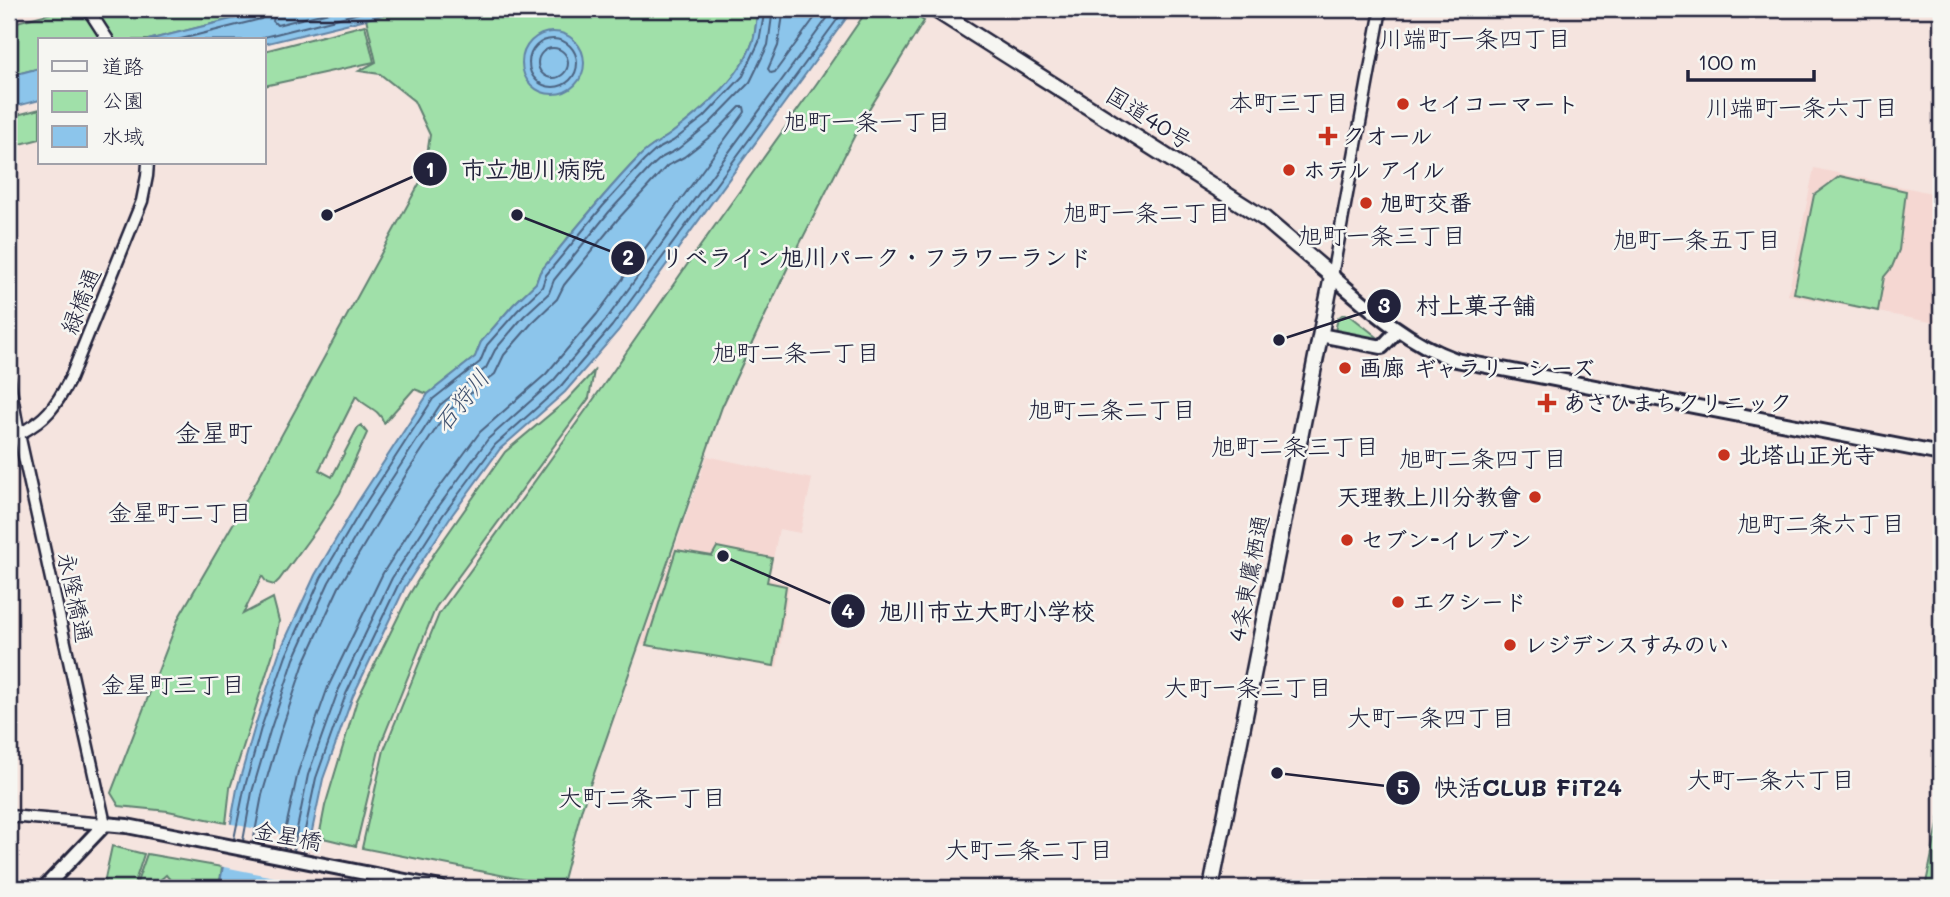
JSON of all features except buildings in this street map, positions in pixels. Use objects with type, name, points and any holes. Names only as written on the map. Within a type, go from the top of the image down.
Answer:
[{"type":"highway","name":"国道40号","points":[[934,9],[1265,219],[1332,276]]},
{"type":"highway","name":"4条東鷹栖通","points":[[1211,888],[1332,276]]},
{"type":"main road","points":[[1332,276],[1411,340],[1456,360],[1941,454]]},
{"type":"main road","points":[[1320,335],[1382,347],[1398,330]]},
{"type":"main road","points":[[44,888],[105,824]]},
{"type":"main road","name":"金星橋","points":[[105,824],[127,826],[441,888]]},
{"type":"street","points":[[88,9],[107,38]]},
{"type":"street","points":[[1332,276],[1381,9]]},
{"type":"street","name":"緑橋通","points":[[19,434],[37,425],[47,415],[58,402],[70,379],[142,201],[148,164]]},
{"type":"street","name":"永隆橋通","points":[[9,379],[105,824]]},
{"type":"street","points":[[9,816],[105,824]]},
{"type":"shaded area","points":[[1814,168],[1941,195],[1941,324],[1788,295]]},
{"type":"shaded area","points":[[707,456],[812,479],[800,533],[779,529],[769,579],[789,585],[777,668],[641,645]]},
{"type":"green space","points":[[67,9],[272,9],[156,38],[38,38],[38,69],[9,76],[9,24]]},
{"type":"green space","points":[[407,9],[758,9],[753,41],[730,80],[696,114],[646,150],[625,172],[540,272],[536,283],[481,342],[475,357],[428,394],[414,389],[384,423],[379,414],[356,396],[319,470],[332,477],[361,425],[367,433],[340,493],[279,580],[274,585],[267,583],[262,576],[243,614],[273,598],[279,621],[274,650],[230,788],[226,823],[168,811],[119,806],[111,793],[179,617],[233,524],[424,175],[430,135],[414,101],[380,74],[359,71],[376,62],[366,18]]},
{"type":"green space","points":[[868,9],[905,9],[924,21],[862,121],[788,267],[722,407],[582,808],[561,887],[362,848],[384,750],[439,614]]},
{"type":"green space","points":[[365,25],[374,62],[266,86],[266,50]]},
{"type":"green space","points":[[38,110],[38,140],[9,147],[9,117]]},
{"type":"green space","points":[[1840,176],[1906,191],[1899,250],[1892,267],[1884,277],[1878,311],[1794,293],[1814,195]]},
{"type":"green space","points":[[1342,315],[1352,317],[1381,340],[1335,331],[1338,318]]},
{"type":"green space","points":[[594,371],[589,398],[436,607],[380,746],[356,846],[319,837],[325,806],[357,700],[409,595],[435,552],[505,452],[567,400]]},
{"type":"green space","points":[[717,547],[772,558],[767,582],[786,586],[774,666],[646,645],[676,550],[712,556]]},
{"type":"green space","points":[[1941,809],[1941,888],[1925,888],[1940,815]]},
{"type":"green space","points":[[112,846],[144,854],[133,888],[103,888]]},
{"type":"green space","points":[[147,854],[222,867],[219,888],[177,888],[166,875],[151,888],[135,888]]},
{"type":"water","points":[[272,9],[407,9],[266,44],[266,38],[156,38]]},
{"type":"water","name":"石狩川","points":[[758,9],[853,9],[618,331],[565,392],[500,449],[449,519],[405,587],[353,696],[323,779],[312,831],[310,888],[219,888],[237,789],[279,653],[315,575],[357,503],[428,394],[475,357],[481,342],[536,283],[540,272],[638,158],[696,114],[730,80],[753,41]]},
{"type":"water","points":[[553,32],[565,34],[575,41],[582,51],[582,75],[575,85],[565,92],[553,94],[541,92],[531,85],[524,75],[522,63],[524,51],[531,41],[541,34]]},
{"type":"water","points":[[38,69],[38,101],[9,108],[9,76]]},
{"type":"pier","points":[[227,823],[315,841],[314,885],[219,866]]},
{"type":"place","name":"セイコーマート","points":[[1403,104]]},
{"type":"place","name":"クオール","points":[[1328,136]]},
{"type":"place","name":"ホテル アイル","points":[[1289,170]]},
{"type":"place","name":"旭町交番","points":[[1366,203]]},
{"type":"place","name":"市立旭川病院","points":[[327,215]]},
{"type":"place","name":"リベライン旭川パーク・フラワーランド","points":[[517,215]]},
{"type":"place","name":"村上菓子舗","points":[[1279,340]]},
{"type":"place","name":"画廊 ギャラリーシーズ","points":[[1345,368]]},
{"type":"place","name":"あさひまちクリニック","points":[[1547,403]]},
{"type":"place","name":"北塔山正光寺","points":[[1724,455]]},
{"type":"place","name":"天理教上川分教會","points":[[1535,497]]},
{"type":"place","name":"セブン-イレブン","points":[[1347,540]]},
{"type":"place","name":"旭川市立大町小学校","points":[[723,556]]},
{"type":"place","name":"エクシード","points":[[1398,602]]},
{"type":"place","name":"レジデンスすみのい","points":[[1510,645]]},
{"type":"place","name":"快活CLUB FiT24","points":[[1277,773]]},
{"type":"district","name":"川端町一条四丁目","points":[[1475,39]]},
{"type":"district","name":"本町三丁目","points":[[1289,103]]},
{"type":"district","name":"川端町一条六丁目","points":[[1802,108]]},
{"type":"district","name":"旭町一条一丁目","points":[[867,122]]},
{"type":"district","name":"旭町一条二丁目","points":[[1147,213]]},
{"type":"district","name":"旭町一条三丁目","points":[[1382,236]]},
{"type":"district","name":"旭町一条五丁目","points":[[1697,240]]},
{"type":"district","name":"旭町二条一丁目","points":[[796,353]]},
{"type":"district","name":"旭町二条二丁目","points":[[1112,410]]},
{"type":"district","name":"金星町","points":[[214,433]]},
{"type":"district","name":"旭町二条三丁目","points":[[1295,447]]},
{"type":"district","name":"旭町二条四丁目","points":[[1483,459]]},
{"type":"district","name":"金星町二丁目","points":[[180,513]]},
{"type":"district","name":"旭町二条六丁目","points":[[1821,524]]},
{"type":"district","name":"金星町三丁目","points":[[173,685]]},
{"type":"district","name":"大町一条三丁目","points":[[1248,688]]},
{"type":"district","name":"大町一条四丁目","points":[[1431,718]]},
{"type":"district","name":"大町一条六丁目","points":[[1771,780]]},
{"type":"district","name":"大町二条一丁目","points":[[642,798]]},
{"type":"district","name":"大町二条二丁目","points":[[1029,850]]}]
